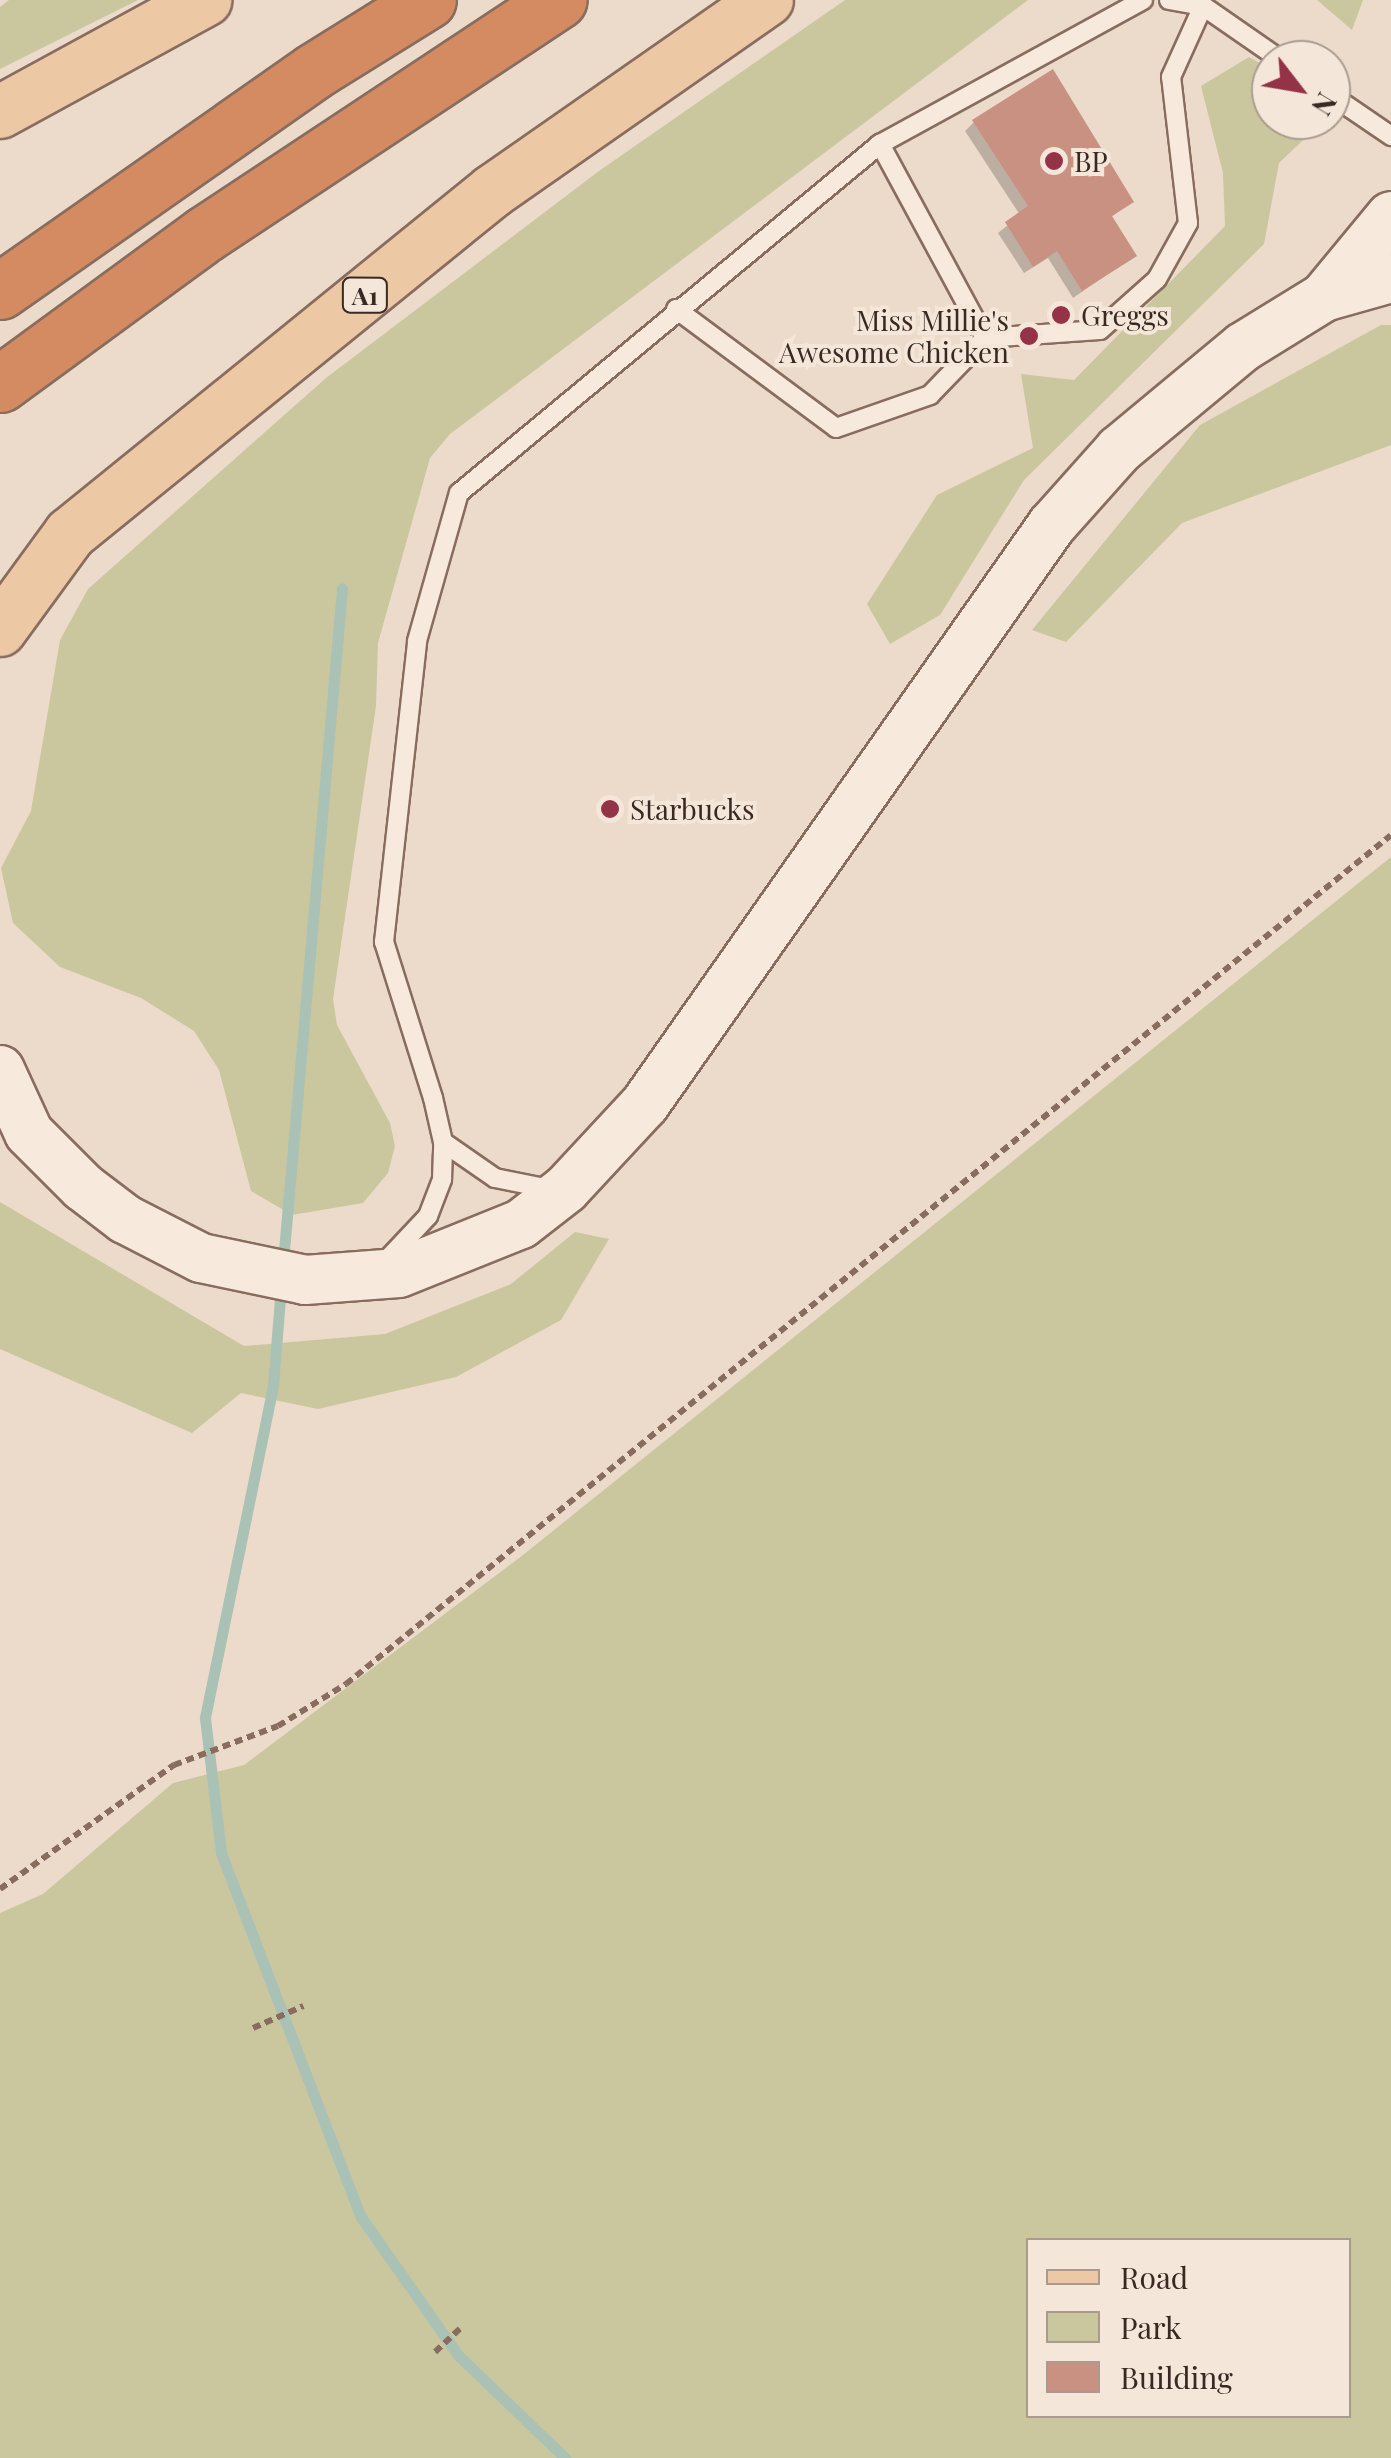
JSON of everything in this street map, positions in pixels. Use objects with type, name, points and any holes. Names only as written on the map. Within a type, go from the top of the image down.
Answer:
[{"type":"highway","points":[[0,291],[299,81],[428,0]]},
{"type":"highway","points":[[0,384],[205,234],[558,0]]},
{"type":"main road","points":[[0,112],[205,0]]},
{"type":"main road","name":"A1","points":[[0,630],[70,534],[493,190],[767,0]]},
{"type":"main road","points":[[0,1070],[15,1127],[124,1218],[202,1258],[305,1280],[373,1275],[427,1266],[520,1224],[566,1190],[644,1104],[1052,525],[1119,450],[1189,387],[1324,297],[1391,216]]},
{"type":"main road","points":[[1324,297],[1391,278]]},
{"type":"lane","points":[[373,1275],[428,1216],[442,1180],[443,1142],[384,942],[417,641],[459,493],[676,309],[880,144],[1143,0]]},
{"type":"lane","points":[[1169,0],[1202,6],[1252,40]]},
{"type":"lane","points":[[676,309],[836,428],[930,394],[985,338],[1100,330],[1157,279],[1188,223],[1171,77],[1202,6]]},
{"type":"lane","points":[[1351,109],[1391,136]]},
{"type":"lane","points":[[880,144],[985,338]]},
{"type":"lane","points":[[443,1142],[495,1178],[566,1190]]},
{"type":"path","points":[[0,1889],[174,1765],[240,1743],[346,1684],[1391,834]]},
{"type":"path","points":[[253,2028],[302,2006]]},
{"type":"path","points":[[434,2352],[460,2329]]},
{"type":"green space","points":[[9,0],[138,0],[0,69],[0,7]]},
{"type":"green space","points":[[845,0],[1028,0],[450,434],[430,458],[378,643],[376,706],[333,999],[337,1025],[390,1123],[395,1146],[388,1173],[363,1203],[292,1215],[251,1191],[219,1070],[194,1031],[141,998],[60,967],[13,923],[1,868],[31,811],[60,640],[88,589],[326,378],[599,171]]},
{"type":"green space","points":[[1317,0],[1363,0],[1352,30]]},
{"type":"green space","points":[[1249,57],[1251,140],[1303,140],[1279,163],[1264,244],[1024,480],[940,615],[890,644],[867,604],[937,495],[1033,448],[1021,374],[1074,380],[1225,226],[1223,173],[1201,86]]},
{"type":"green space","points":[[1381,325],[1391,325],[1391,445],[1182,523],[1066,642],[1032,630],[1200,425]]},
{"type":"green space","points":[[1391,857],[1391,2458],[0,2458],[0,1913],[43,1894],[173,1783],[244,1765],[523,1555]]},
{"type":"green space","points":[[0,1202],[244,1346],[385,1334],[511,1284],[575,1232],[609,1239],[561,1320],[456,1377],[318,1409],[241,1393],[192,1433],[0,1349]]},
{"type":"building","name":"BP","points":[[1053,69],[1134,202],[1112,216],[1137,256],[1082,291],[1057,251],[1033,267],[1005,222],[1028,206],[972,120]]},
{"type":"waterway","points":[[283,1262],[342,589]]},
{"type":"waterway","points":[[281,1286],[273,1386],[205,1718],[221,1853],[361,2217],[458,2355],[565,2458]]},
{"type":"place","name":"BP","points":[[1054,161]]},
{"type":"place","name":"Greggs","points":[[1061,315]]},
{"type":"place","name":"Miss Millie's Awesome Chicken","points":[[1029,336]]},
{"type":"place","name":"Starbucks","points":[[610,809]]}]
